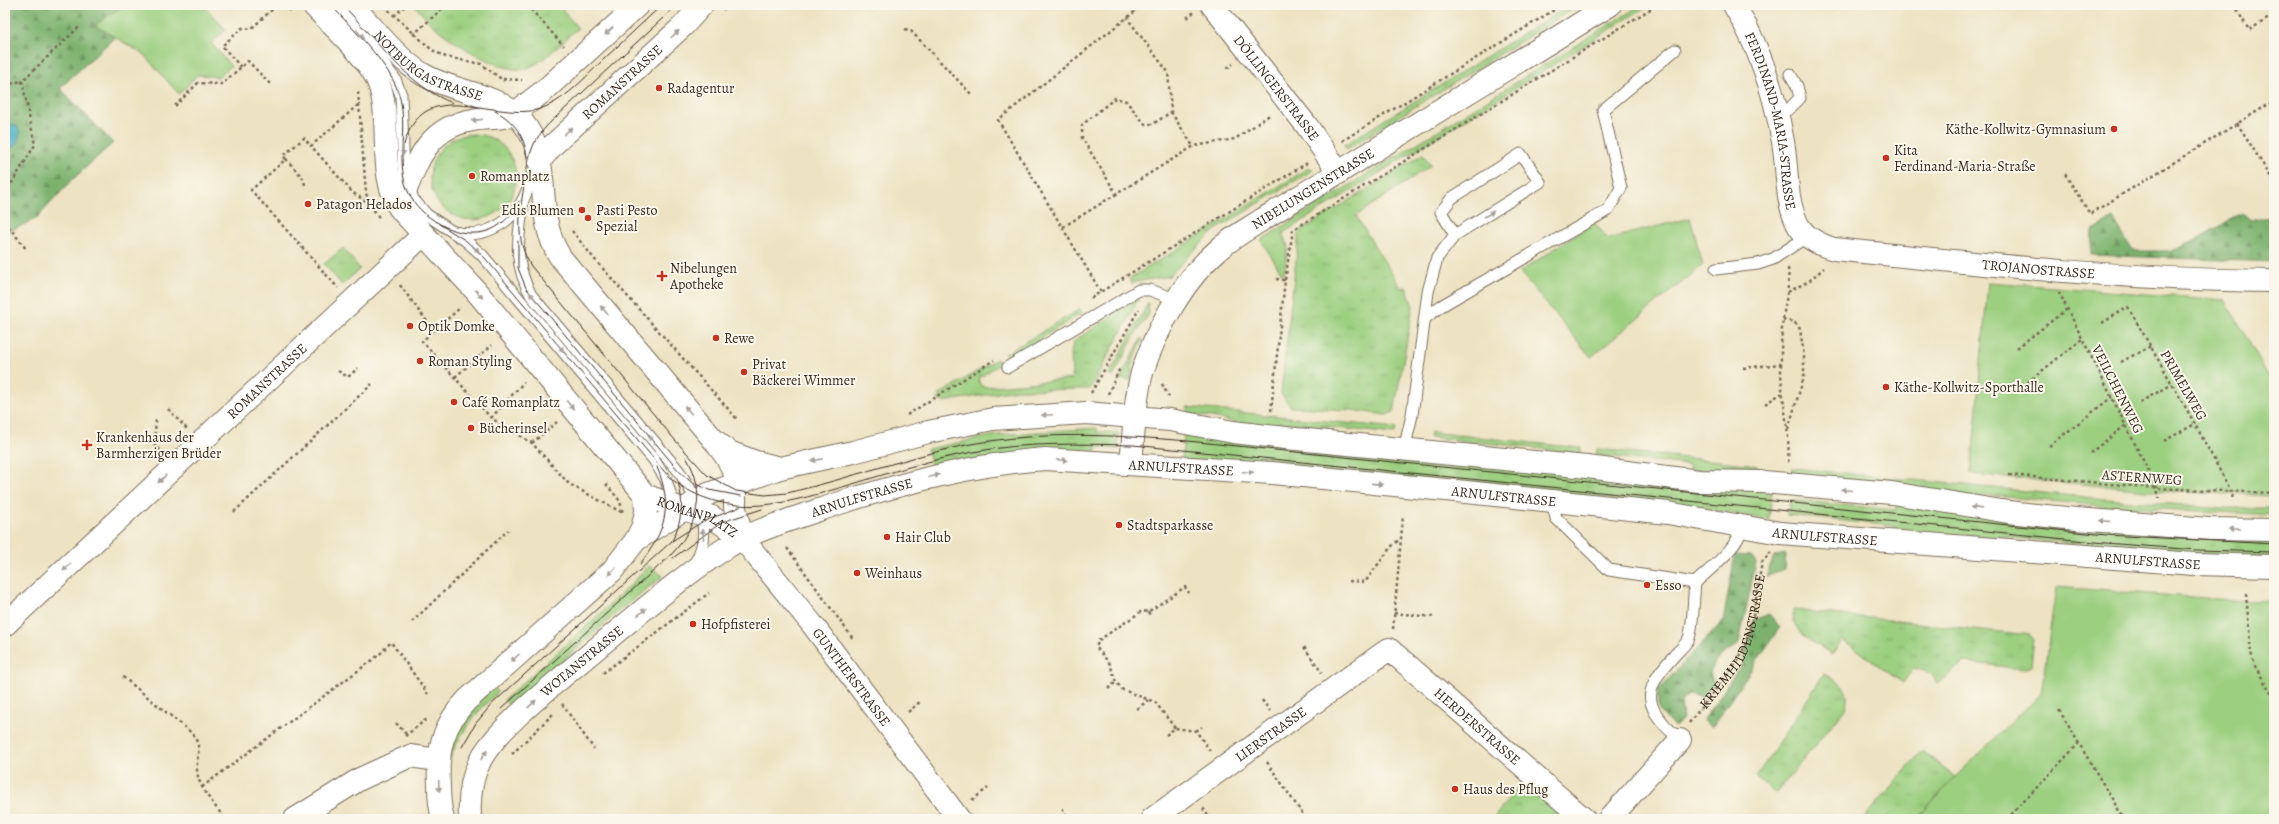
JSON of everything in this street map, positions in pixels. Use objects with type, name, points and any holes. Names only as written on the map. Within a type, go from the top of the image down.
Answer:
[{"type":"main road","name":"NOTBURGASTRASSE","points":[[352,5],[410,65],[424,75],[490,98],[515,113]]},
{"type":"main road","points":[[399,207],[422,152],[438,133],[462,122],[505,117],[515,113],[545,90],[638,5]]},
{"type":"main road","name":"ROMANSTRASSE","points":[[541,159],[553,145],[683,26],[702,5]]},
{"type":"main road","name":"DÖLLINGERSTRASSE","points":[[1212,5],[1288,102],[1339,173]]},
{"type":"main road","name":"NIBELUNGENSTRASSE","points":[[1131,463],[1142,374],[1152,346],[1177,300],[1199,268],[1218,250],[1610,5]]},
{"type":"main road","name":"FERDINAND-MARIA-STRASSE","points":[[1734,5],[1756,50],[1776,114],[1783,143],[1792,211],[1798,225],[1808,236]]},
{"type":"main road","points":[[304,11],[370,68],[379,83],[382,93]]},
{"type":"main road","name":"ROMANPLATZ","points":[[382,93],[388,176],[393,198],[399,207],[423,236],[444,256],[492,310],[645,495],[722,522],[742,538]]},
{"type":"main road","name":"ROMANPLATZ","points":[[515,113],[527,128],[541,159],[543,202],[547,225],[556,251],[713,439],[732,467],[728,486],[735,505],[742,538]]},
{"type":"main road","name":"ROMANSTRASSE","points":[[5,625],[423,236]]},
{"type":"main road","name":"TROJANOSTRASSE","points":[[1808,236],[1820,245],[1834,249],[2048,271],[2213,280],[2274,281]]},
{"type":"main road","points":[[636,540],[685,509],[728,486],[780,468],[853,452],[928,432],[993,419],[1086,413],[1195,424],[1241,433],[1587,467],[1698,481],[1763,482],[1892,493],[1961,506],[2076,519],[2209,529],[2274,530]]},
{"type":"main road","points":[[713,439],[729,452],[760,464],[780,468]]},
{"type":"main road","name":"ARNULFSTRASSE","points":[[742,538],[776,523],[886,489],[965,468],[1045,459],[1131,463],[1200,470],[1280,474],[1668,513],[1780,533],[2194,564],[2274,566]]},
{"type":"main road","points":[[443,819],[440,809],[438,760],[442,740],[453,717],[460,708],[612,571],[636,540],[643,526],[646,511],[645,495]]},
{"type":"main road","name":"WOTANSTRASSE","points":[[470,819],[473,785],[479,763],[503,730],[558,695],[685,576],[718,552],[742,538]]},
{"type":"main road","name":"GUNTHERSTRASSE","points":[[742,538],[817,630],[959,819]]},
{"type":"main road","name":"LIERSTRASSE","points":[[1152,819],[1389,648]]},
{"type":"main road","name":"HERDERSTRASSE","points":[[1389,648],[1584,819]]},
{"type":"main road","points":[[1609,819],[1684,732]]},
{"type":"main road","points":[[295,819],[360,779],[410,756],[438,760]]},
{"type":"lane","points":[[334,5],[378,56],[395,79],[401,95],[403,165],[407,187],[422,211],[473,247],[485,258],[646,449],[704,539],[702,551],[685,576]]},
{"type":"lane","points":[[1424,318],[1441,306],[1608,210],[1622,188],[1603,110],[1675,50]]},
{"type":"lane","points":[[378,56],[383,78],[382,93]]},
{"type":"lane","points":[[1776,114],[1789,109],[1800,98],[1797,86],[1790,74]]},
{"type":"lane","points":[[1404,450],[1412,415],[1424,318],[1437,258],[1455,235],[1540,182],[1521,154],[1452,198],[1441,212],[1455,235]]},
{"type":"lane","points":[[423,236],[434,230],[471,234],[491,230],[509,218],[523,200],[541,159]]},
{"type":"lane","points":[[523,200],[518,262],[522,278],[531,294],[678,470],[696,484],[709,488],[728,486]]},
{"type":"lane","points":[[1716,269],[1758,264],[1773,259],[1808,236]]},
{"type":"lane","points":[[1008,368],[1139,290],[1150,290],[1177,300]]},
{"type":"lane","points":[[678,470],[685,509]]},
{"type":"lane","points":[[1552,502],[1556,518],[1609,570],[1695,583]]},
{"type":"lane","points":[[1684,732],[1656,715],[1651,702],[1650,694],[1655,679],[1689,637],[1695,583],[1733,546],[1740,537],[1743,526]]},
{"type":"path","points":[[241,67],[222,46],[242,28],[251,29],[277,5]]},
{"type":"path","points":[[285,5],[304,11]]},
{"type":"path","points":[[383,5],[413,35],[432,50],[446,57],[481,64],[502,79]]},
{"type":"path","points":[[394,16],[406,5]]},
{"type":"path","points":[[413,35],[446,5]]},
{"type":"path","points":[[527,5],[565,48]]},
{"type":"path","points":[[1101,292],[998,120],[1143,5]]},
{"type":"path","points":[[1089,299],[1562,5]]},
{"type":"path","points":[[1271,410],[1285,280],[1293,230],[1657,5]]},
{"type":"path","points":[[2234,5],[2249,30],[2274,15]]},
{"type":"path","points":[[1126,18],[1168,72],[1170,112],[1194,146]]},
{"type":"path","points":[[5,85],[22,81],[79,27]]},
{"type":"path","points":[[905,29],[911,31],[972,95]]},
{"type":"path","points":[[175,106],[198,83],[222,84],[248,61],[271,85]]},
{"type":"path","points":[[5,194],[35,145],[22,81]]},
{"type":"path","points":[[357,86],[366,192],[370,203],[382,221]]},
{"type":"path","points":[[1117,195],[1082,138],[1082,125],[1115,98],[1126,102],[1145,124],[1153,124],[1170,112]]},
{"type":"path","points":[[2065,174],[2090,214],[2274,101]]},
{"type":"path","points":[[1062,227],[1117,195],[1194,146],[1234,139],[1288,102]]},
{"type":"path","points":[[311,146],[358,104]]},
{"type":"path","points":[[2238,123],[2274,182]]},
{"type":"path","points":[[305,184],[303,178],[283,156],[304,138],[353,193],[370,203]]},
{"type":"path","points":[[286,159],[251,190],[339,290]]},
{"type":"path","points":[[5,222],[27,250]]},
{"type":"path","points":[[571,229],[596,261],[738,420]]},
{"type":"path","points":[[1788,292],[1809,281],[1822,271],[1834,249]]},
{"type":"path","points":[[1786,251],[1788,292],[1783,320],[1781,364],[1782,393],[1788,429],[1788,462]]},
{"type":"path","points":[[1276,279],[1285,280]]},
{"type":"path","points":[[400,284],[434,331]]},
{"type":"path","name":"VEILCHENWEG","points":[[2057,289],[2126,425],[2156,488],[2158,498]]},
{"type":"path","points":[[1090,395],[1150,290]]},
{"type":"path","points":[[461,307],[422,340],[491,418],[532,443],[569,484],[623,513]]},
{"type":"path","name":"PRIMELWEG","points":[[2102,323],[2128,307],[2195,424],[2232,493]]},
{"type":"path","points":[[2017,348],[2067,310]]},
{"type":"path","points":[[1783,320],[1795,323],[1800,329],[1804,356],[1804,377],[1788,429]]},
{"type":"path","points":[[2024,386],[2082,339]]},
{"type":"path","points":[[454,377],[492,345]]},
{"type":"path","points":[[2121,362],[2151,346]]},
{"type":"path","points":[[903,418],[1000,356]]},
{"type":"path","points":[[1743,368],[1781,364]]},
{"type":"path","points":[[338,371],[348,378],[358,368]]},
{"type":"path","points":[[491,418],[524,382]]},
{"type":"path","points":[[234,512],[372,384]]},
{"type":"path","points":[[2140,402],[2172,384]]},
{"type":"path","points":[[1765,404],[1782,393]]},
{"type":"path","points":[[2049,446],[2112,397]]},
{"type":"path","points":[[168,409],[181,423]]},
{"type":"path","points":[[156,420],[154,444],[164,454]]},
{"type":"path","points":[[532,443],[557,422]]},
{"type":"path","points":[[2164,441],[2195,424]]},
{"type":"path","points":[[2090,453],[2126,425]]},
{"type":"path","name":"ASTERNWEG","points":[[2009,475],[2156,488],[2232,493],[2274,493]]},
{"type":"path","points":[[2231,501],[2232,493]]},
{"type":"path","points":[[1389,648],[1394,613],[1403,516]]},
{"type":"path","points":[[412,622],[508,530]]},
{"type":"path","points":[[1349,581],[1365,582],[1390,547],[1401,538]]},
{"type":"path","points":[[787,548],[854,640]]},
{"type":"path","name":"KRIEMHILDENSTRASSE","points":[[1684,732],[1738,660],[1746,643],[1753,616],[1762,562],[1773,548]]},
{"type":"path","points":[[1189,593],[1185,588],[1148,612],[1142,611],[1099,640],[1096,647],[1110,664],[1116,682],[1123,690],[1155,702],[1175,728],[1196,731],[1202,727]]},
{"type":"path","points":[[602,673],[709,593]]},
{"type":"path","points":[[2246,594],[2251,653],[2256,666],[2274,698]]},
{"type":"path","points":[[1148,612],[1151,616]]},
{"type":"path","points":[[1394,613],[1434,617]]},
{"type":"path","points":[[202,787],[379,654],[391,642],[428,694]]},
{"type":"path","points":[[1304,647],[1334,689]]},
{"type":"path","points":[[123,677],[193,734],[199,744],[197,771],[202,787],[225,819]]},
{"type":"path","points":[[1108,689],[1116,682]]},
{"type":"path","points":[[558,695],[562,705],[594,749]]},
{"type":"path","points":[[558,695],[562,705]]},
{"type":"path","points":[[1137,709],[1149,700]]},
{"type":"path","points":[[1262,700],[1272,714]]},
{"type":"path","points":[[908,712],[922,701]]},
{"type":"path","points":[[509,757],[562,705]]},
{"type":"path","points":[[2059,710],[2124,819]]},
{"type":"path","points":[[396,723],[407,734]]},
{"type":"path","points":[[1166,735],[1175,728]]},
{"type":"path","points":[[1196,731],[1223,768]]},
{"type":"path","points":[[2007,819],[2080,743]]},
{"type":"path","points":[[1266,760],[1306,819]]},
{"type":"path","points":[[972,800],[988,788]]},
{"type":"path","points":[[1201,806],[1210,819]]},
{"type":"path","points":[[1062,809],[1070,819]]},
{"type":"green space","points":[[5,5],[125,5],[95,25],[115,37],[60,88],[113,143],[72,180],[36,219],[5,233]]},
{"type":"green space","points":[[125,5],[203,5],[226,30],[211,43],[231,66],[218,77],[197,75],[179,94],[143,54],[95,25]]},
{"type":"green space","points":[[414,5],[558,5],[578,28],[535,65],[528,68],[507,68],[493,63],[454,41],[432,25]]},
{"type":"green space","points":[[1570,5],[1579,5],[1347,149],[1344,145]]},
{"type":"green space","points":[[1641,5],[1649,5],[1283,233],[1288,247],[1284,273],[1282,274],[1261,240]]},
{"type":"green space","points":[[473,134],[489,138],[503,147],[512,161],[516,177],[512,193],[503,207],[489,216],[473,220],[457,216],[443,207],[434,193],[430,177],[434,161],[443,147],[457,138]]},
{"type":"green space","points":[[1423,154],[1431,165],[1356,216],[1401,288],[1406,287],[1413,306],[1394,412],[1386,415],[1352,410],[1291,407],[1281,394],[1299,232]]},
{"type":"green space","points":[[1310,167],[1313,170],[1214,231],[1169,276],[1131,283],[1129,279]]},
{"type":"green space","points":[[2242,213],[2251,219],[2274,217],[2274,262],[2091,255],[2092,230],[2113,219],[2133,251],[2170,251],[2195,240]]},
{"type":"green space","points":[[1690,218],[1703,265],[1591,357],[1520,272],[1594,222],[1608,239]]},
{"type":"green space","points":[[343,248],[360,269],[342,285],[324,264]]},
{"type":"green space","points":[[1988,282],[2225,300],[2274,386],[2274,496],[2158,491],[1971,474]]},
{"type":"green space","points":[[1140,297],[1090,389],[1016,390],[942,402],[938,400],[939,395],[997,359],[1000,364],[980,377],[979,382],[984,387],[1072,379],[1071,351],[1074,341]]},
{"type":"green space","points":[[1148,303],[1149,314],[1137,331],[1113,377],[1109,375]]},
{"type":"green space","points":[[1080,309],[1082,313],[1008,359],[1005,354]]},
{"type":"green space","points":[[1141,339],[1143,339],[1134,359],[1130,380],[1120,379]]},
{"type":"green space","points":[[1187,407],[1396,428],[1395,434],[1279,422],[1279,427],[1238,423],[1212,417],[1186,414]]},
{"type":"green space","points":[[1097,428],[1097,432],[1119,432],[1118,449],[1096,447],[1096,451],[932,467],[927,449],[997,435]]},
{"type":"green space","points":[[1430,432],[1581,448],[1580,453],[1429,437]]},
{"type":"green space","points":[[1184,433],[1772,492],[1769,520],[1696,507],[1182,460]]},
{"type":"green space","points":[[1597,449],[1757,465],[1757,472],[1689,470],[1690,465],[1596,455]]},
{"type":"green space","points":[[1792,468],[2105,499],[2225,508],[2274,508],[2274,515],[2104,506],[1986,495],[1985,500],[1791,475]]},
{"type":"green space","points":[[1790,500],[1896,510],[1897,503],[2274,539],[2274,558],[2226,556],[1990,536],[1895,533],[1895,526],[1787,515]]},
{"type":"green space","points":[[1786,554],[1785,569],[1766,577],[1774,556]]},
{"type":"green space","points":[[1735,555],[1751,556],[1756,562],[1739,643],[1717,659],[1710,673],[1714,684],[1703,697],[1688,695],[1681,702],[1683,719],[1675,727],[1665,719],[1660,711],[1658,690],[1723,621]]},
{"type":"green space","points":[[649,566],[663,576],[621,609],[511,707],[504,700],[611,604]]},
{"type":"green space","points":[[2056,587],[2246,601],[2274,600],[2274,819],[1917,819],[1955,777],[2041,694]]},
{"type":"green space","points":[[1794,610],[2030,635],[2034,639],[2031,666],[2023,669],[1964,662],[1937,684],[1931,674],[1913,668],[1903,683],[1842,640],[1832,654],[1812,641],[1799,631],[1795,625],[1793,618]]},
{"type":"green space","points":[[1769,614],[1780,627],[1712,727],[1703,720],[1743,663],[1754,620]]},
{"type":"green space","points":[[1824,674],[1840,684],[1846,691],[1847,702],[1845,709],[1776,793],[1756,777]]},
{"type":"green space","points":[[492,686],[498,692],[469,724],[458,741],[449,761],[451,734]]},
{"type":"green space","points":[[1922,751],[1955,777],[1917,819],[1864,819]]},
{"type":"green space","points":[[1525,778],[1567,819],[1493,819]]},
{"type":"water","points":[[7,123],[17,126],[20,134],[15,147],[8,147],[5,145],[5,126]]},
{"type":"tram line","points":[[331,5],[373,51],[388,71],[394,82],[400,100],[403,119],[403,176],[409,193],[420,210],[440,224],[451,229],[467,233],[478,233],[495,228],[505,221],[513,212],[519,201]]},
{"type":"tram line","points":[[343,5],[380,47],[407,74],[437,96],[453,103]]},
{"type":"tram line","points":[[404,145],[413,124],[426,111],[442,106],[460,105],[518,112],[536,110],[556,101],[574,88],[662,5]]},
{"type":"tram line","points":[[677,5],[552,121],[539,135],[527,165],[521,202],[520,235],[522,245],[531,266],[675,440],[707,475],[736,491],[765,495],[787,493],[925,455],[971,444],[1025,437],[1080,435],[1188,441],[2106,535],[2274,544]]},
{"type":"tram line","points":[[495,111],[502,115],[518,130],[524,143],[527,158]]},
{"type":"tram line","points":[[439,224],[465,240],[485,258],[669,477],[691,492],[714,501],[737,505],[760,505],[784,502],[808,497],[929,462],[993,449],[1053,444],[1133,445],[2105,543],[2197,550],[2274,552]]},
{"type":"tram line","points":[[518,241],[518,268],[526,288],[678,470],[690,481],[709,490],[741,496]]},
{"type":"tram line","points":[[501,709],[671,555],[680,544],[693,521],[698,496],[697,483],[693,470],[686,457]]},
{"type":"tram line","points":[[640,564],[656,540],[664,518],[666,506],[665,494],[657,467]]},
{"type":"tram line","points":[[672,541],[680,520],[682,505],[678,483]]},
{"type":"tram line","points":[[462,747],[476,723],[492,704],[672,541],[702,522],[740,507]]},
{"type":"tram line","points":[[673,558],[722,522],[762,509]]},
{"type":"place","name":"Radagentur","points":[[659,88]]},
{"type":"place","name":"Käthe-Kollwitz-Gymnasium","points":[[2114,129]]},
{"type":"place","name":"Kita Ferdinand-Maria-Straße","points":[[1886,158]]},
{"type":"place","name":"Romanplatz","points":[[472,176]]},
{"type":"place","name":"Patagon Helados","points":[[308,204]]},
{"type":"place","name":"Edis Blumen","points":[[582,210]]},
{"type":"place","name":"Pasti Pesto Spezial","points":[[588,218]]},
{"type":"place","name":"Nibelungen Apotheke","points":[[662,276]]},
{"type":"place","name":"Optik Domke","points":[[410,326]]},
{"type":"place","name":"Rewe","points":[[716,338]]},
{"type":"place","name":"Roman Styling","points":[[420,361]]},
{"type":"place","name":"Privat Bäckerei Wimmer","points":[[744,372]]},
{"type":"place","name":"Käthe-Kollwitz-Sporthalle","points":[[1886,387]]},
{"type":"place","name":"Café Romanplatz","points":[[454,402]]},
{"type":"place","name":"Bücherinsel","points":[[471,428]]},
{"type":"place","name":"Krankenhaus der Barmherzigen Brüder","points":[[87,445]]},
{"type":"place","name":"Stadtsparkasse","points":[[1119,525]]},
{"type":"place","name":"Hair Club","points":[[887,537]]},
{"type":"place","name":"Weinhaus","points":[[857,573]]},
{"type":"place","name":"Esso","points":[[1647,585]]},
{"type":"place","name":"Hofpfisterei","points":[[693,624]]},
{"type":"place","name":"Haus des Pflug","points":[[1455,789]]}]
